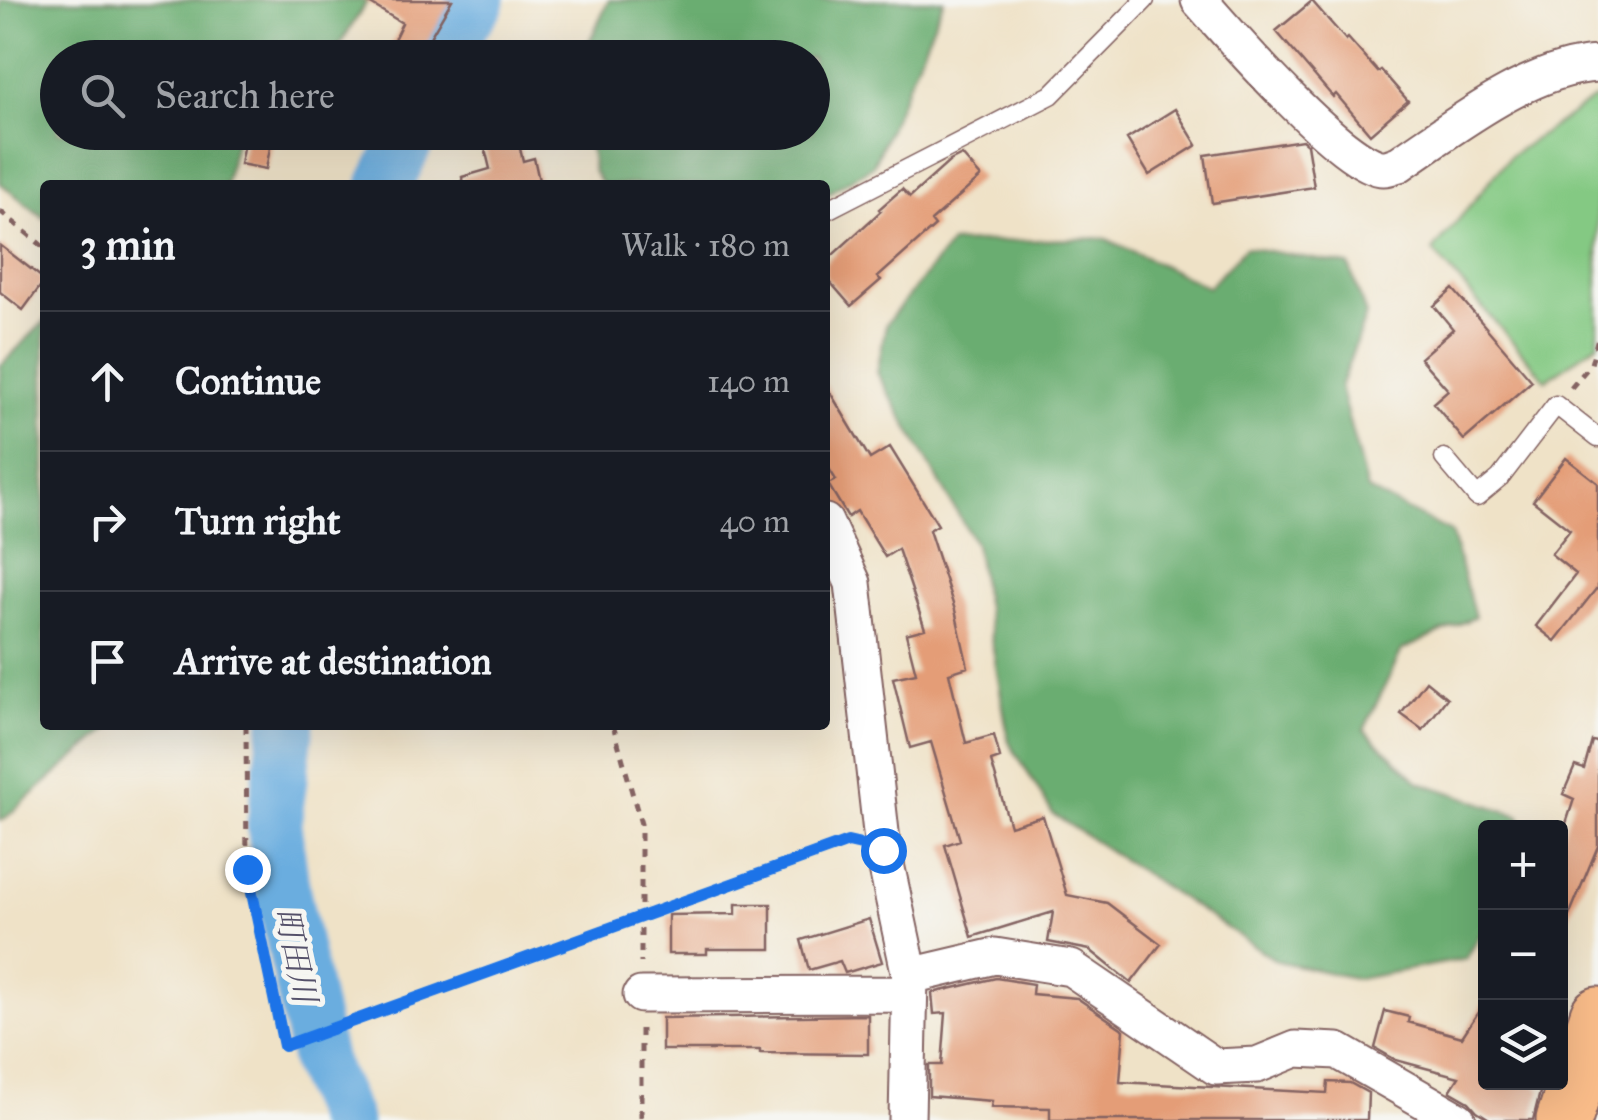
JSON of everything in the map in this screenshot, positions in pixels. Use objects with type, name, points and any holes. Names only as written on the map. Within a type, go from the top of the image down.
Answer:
[{"type":"main road","points":[[1564,1120],[1598,1015]]},
{"type":"street","points":[[1199,0],[1318,126],[1361,160],[1383,169],[1400,164],[1487,104],[1548,75],[1598,64]]},
{"type":"street","points":[[830,533],[853,583],[883,850],[910,985],[907,1120]]},
{"type":"street","points":[[641,995],[910,985],[996,956],[1071,968],[1216,1067],[1257,1065],[1296,1050],[1338,1052],[1458,1120]]},
{"type":"lane","points":[[830,208],[1051,94],[1145,0]]},
{"type":"lane","points":[[1444,458],[1477,496],[1500,478],[1556,406],[1598,438]]},
{"type":"path","points":[[0,210],[40,244]]},
{"type":"path","points":[[1556,406],[1591,364],[1598,336]]},
{"type":"path","points":[[246,730],[247,869],[284,1046],[848,842],[883,850]]},
{"type":"path","points":[[614,730],[641,824],[641,1120]]},
{"type":"green space","points":[[0,0],[368,0],[343,40],[40,40],[40,150],[233,150],[226,180],[40,180],[40,215],[0,183]]},
{"type":"green space","points":[[609,0],[944,0],[873,166],[830,192],[830,180],[599,180],[593,171],[590,150],[830,150],[830,40],[590,40]]},
{"type":"green space","points":[[1594,99],[1598,102],[1598,343],[1546,380],[1433,251],[1510,156]]},
{"type":"green space","points":[[1104,238],[1208,287],[1246,247],[1349,265],[1366,315],[1340,387],[1367,490],[1451,532],[1475,617],[1402,650],[1364,730],[1419,782],[1520,816],[1521,820],[1478,820],[1478,939],[1466,959],[1358,979],[1277,961],[1053,814],[1009,742],[975,544],[877,373],[886,324],[951,243]]},
{"type":"green space","points":[[40,326],[40,730],[107,730],[3,820],[0,820],[0,366]]},
{"type":"building","points":[[364,0],[452,0],[429,40],[394,40],[402,23]]},
{"type":"building","points":[[1312,1],[1408,101],[1370,134],[1276,31]]},
{"type":"building","points":[[1175,109],[1197,145],[1149,175],[1127,139]]},
{"type":"building","points":[[1302,140],[1307,144],[1314,187],[1212,203],[1205,155]]},
{"type":"building","points":[[243,150],[270,150],[266,169],[240,164]]},
{"type":"building","points":[[485,150],[520,150],[523,161],[534,158],[539,180],[462,180],[490,169]]},
{"type":"building","points":[[962,155],[981,177],[931,221],[935,226],[851,306],[830,282],[830,257],[902,189],[910,197]]},
{"type":"building","points":[[0,245],[40,276],[40,287],[23,310],[0,292]]},
{"type":"building","points":[[1453,289],[1532,381],[1464,440],[1433,403],[1448,390],[1420,358],[1453,329],[1434,306]]},
{"type":"building","points":[[830,392],[870,459],[890,447],[938,525],[929,530],[955,610],[968,667],[949,673],[966,743],[994,735],[1000,758],[991,761],[1010,826],[1043,816],[1067,895],[1107,903],[1161,944],[1131,983],[1090,950],[1048,942],[1053,912],[972,937],[945,845],[960,840],[931,742],[910,748],[893,678],[916,673],[906,634],[925,629],[898,549],[885,557],[857,511],[848,517],[830,487],[836,480],[830,470]]},
{"type":"building","points":[[1566,458],[1598,483],[1598,590],[1555,641],[1536,626],[1576,574],[1551,554],[1570,530],[1533,501]]},
{"type":"building","points":[[1426,681],[1447,698],[1423,730],[1401,714]]},
{"type":"building","points":[[1592,741],[1598,742],[1598,846],[1568,918],[1567,820],[1574,799],[1563,794],[1575,766],[1584,769]]},
{"type":"building","points":[[736,904],[771,904],[771,949],[707,949],[707,954],[668,954],[668,915],[736,914]]},
{"type":"building","points":[[869,919],[882,962],[845,973],[840,961],[809,970],[801,940]]},
{"type":"building","points":[[996,978],[1033,984],[1032,994],[1077,998],[1124,1030],[1120,1082],[1327,1093],[1328,1082],[1350,1083],[1368,1093],[1367,1120],[1050,1120],[1050,1108],[991,1107],[992,1101],[929,1096],[929,1065],[942,1065],[946,1013],[934,1014],[932,993]]},
{"type":"building","points":[[1385,1011],[1409,1017],[1408,1022],[1462,1037],[1478,1012],[1478,1090],[1540,1090],[1533,1120],[1491,1120],[1450,1091],[1459,1077],[1396,1060],[1375,1048]]},
{"type":"building","points":[[868,1015],[868,1054],[662,1050],[662,1018]]},
{"type":"waterway","name":"町田川","points":[[453,40],[478,0]]},
{"type":"waterway","name":"町田川","points":[[387,180],[402,150]]},
{"type":"waterway","name":"町田川","points":[[286,730],[274,825],[283,892],[319,1063],[344,1120]]},
{"type":"route","points":[[247,869],[284,1046],[848,842],[883,850]]}]
